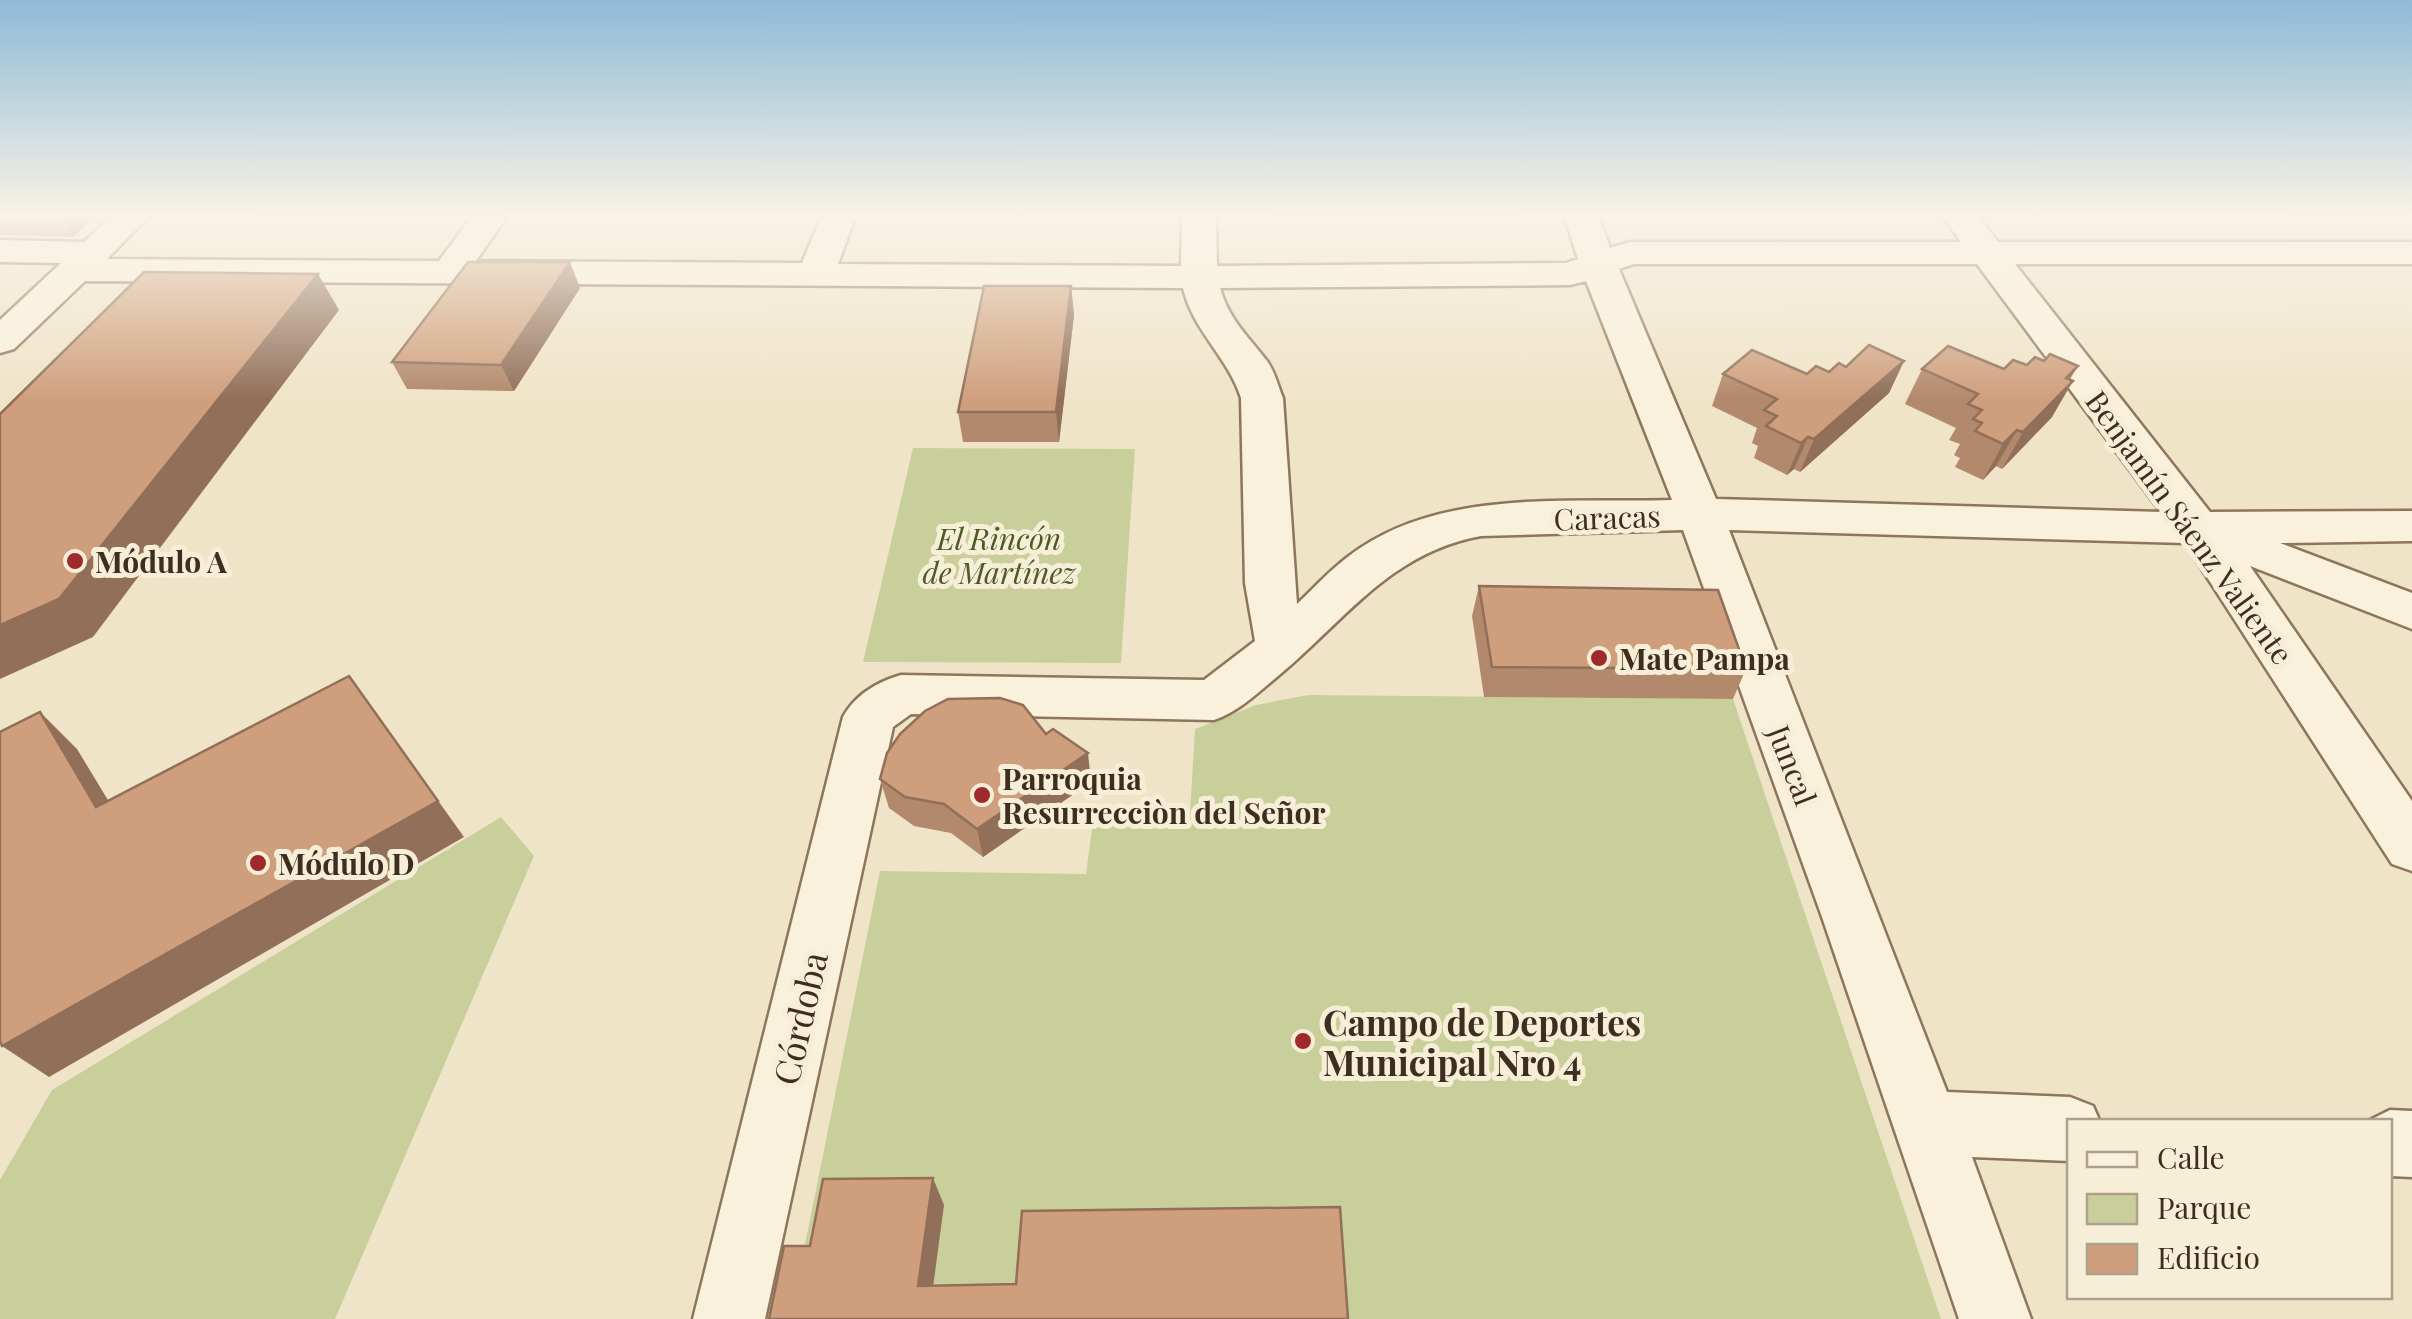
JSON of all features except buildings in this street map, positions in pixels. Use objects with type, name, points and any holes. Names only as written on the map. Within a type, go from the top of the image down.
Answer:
[{"type":"street","points":[[0,341],[68,277]]},
{"type":"street","points":[[1141,277],[1253,277]]},
{"type":"street","points":[[1198,277],[1206,306],[1222,336],[1251,368],[1262,398],[1269,583],[1281,648]]},
{"type":"street","name":"Juncal","points":[[1604,277],[1699,514],[1927,1123],[1995,1319]]},
{"type":"street","name":"Benjamín Sáenz Valiente","points":[[2005,277],[2196,528],[2412,846]]},
{"type":"street","name":"Caracas","points":[[869,717],[900,694],[1214,700],[1281,648],[1366,567],[1406,543],[1442,528],[1480,521],[1699,514],[2196,528],[2412,526]]},
{"type":"street","points":[[2196,528],[2412,612]]},
{"type":"street","name":"Córdoba","points":[[729,1319],[869,717]]},
{"type":"street","points":[[1927,1123],[2067,1129]]},
{"type":"green space","name":"El Rincón de Martínez","points":[[913,448],[1135,449],[1121,663],[863,662]]},
{"type":"green space","name":"Campo de Deportes Municipal Nro 4","points":[[1308,695],[1733,699],[1941,1319],[790,1319],[880,871],[1086,874],[1094,814],[1190,812],[1195,729],[1256,705]]},
{"type":"green space","points":[[501,817],[534,856],[335,1319],[0,1319],[0,1180],[52,1090]]},
{"type":"place","name":"Módulo A","points":[[75,561]]},
{"type":"place","name":"Mate Pampa","points":[[1599,658]]},
{"type":"place","name":"Parroquia Resurrecciòn del Señor","points":[[982,795]]},
{"type":"place","name":"Módulo D","points":[[258,863]]},
{"type":"place","name":"Campo de Deportes Municipal Nro 4","points":[[1303,1041]]}]
